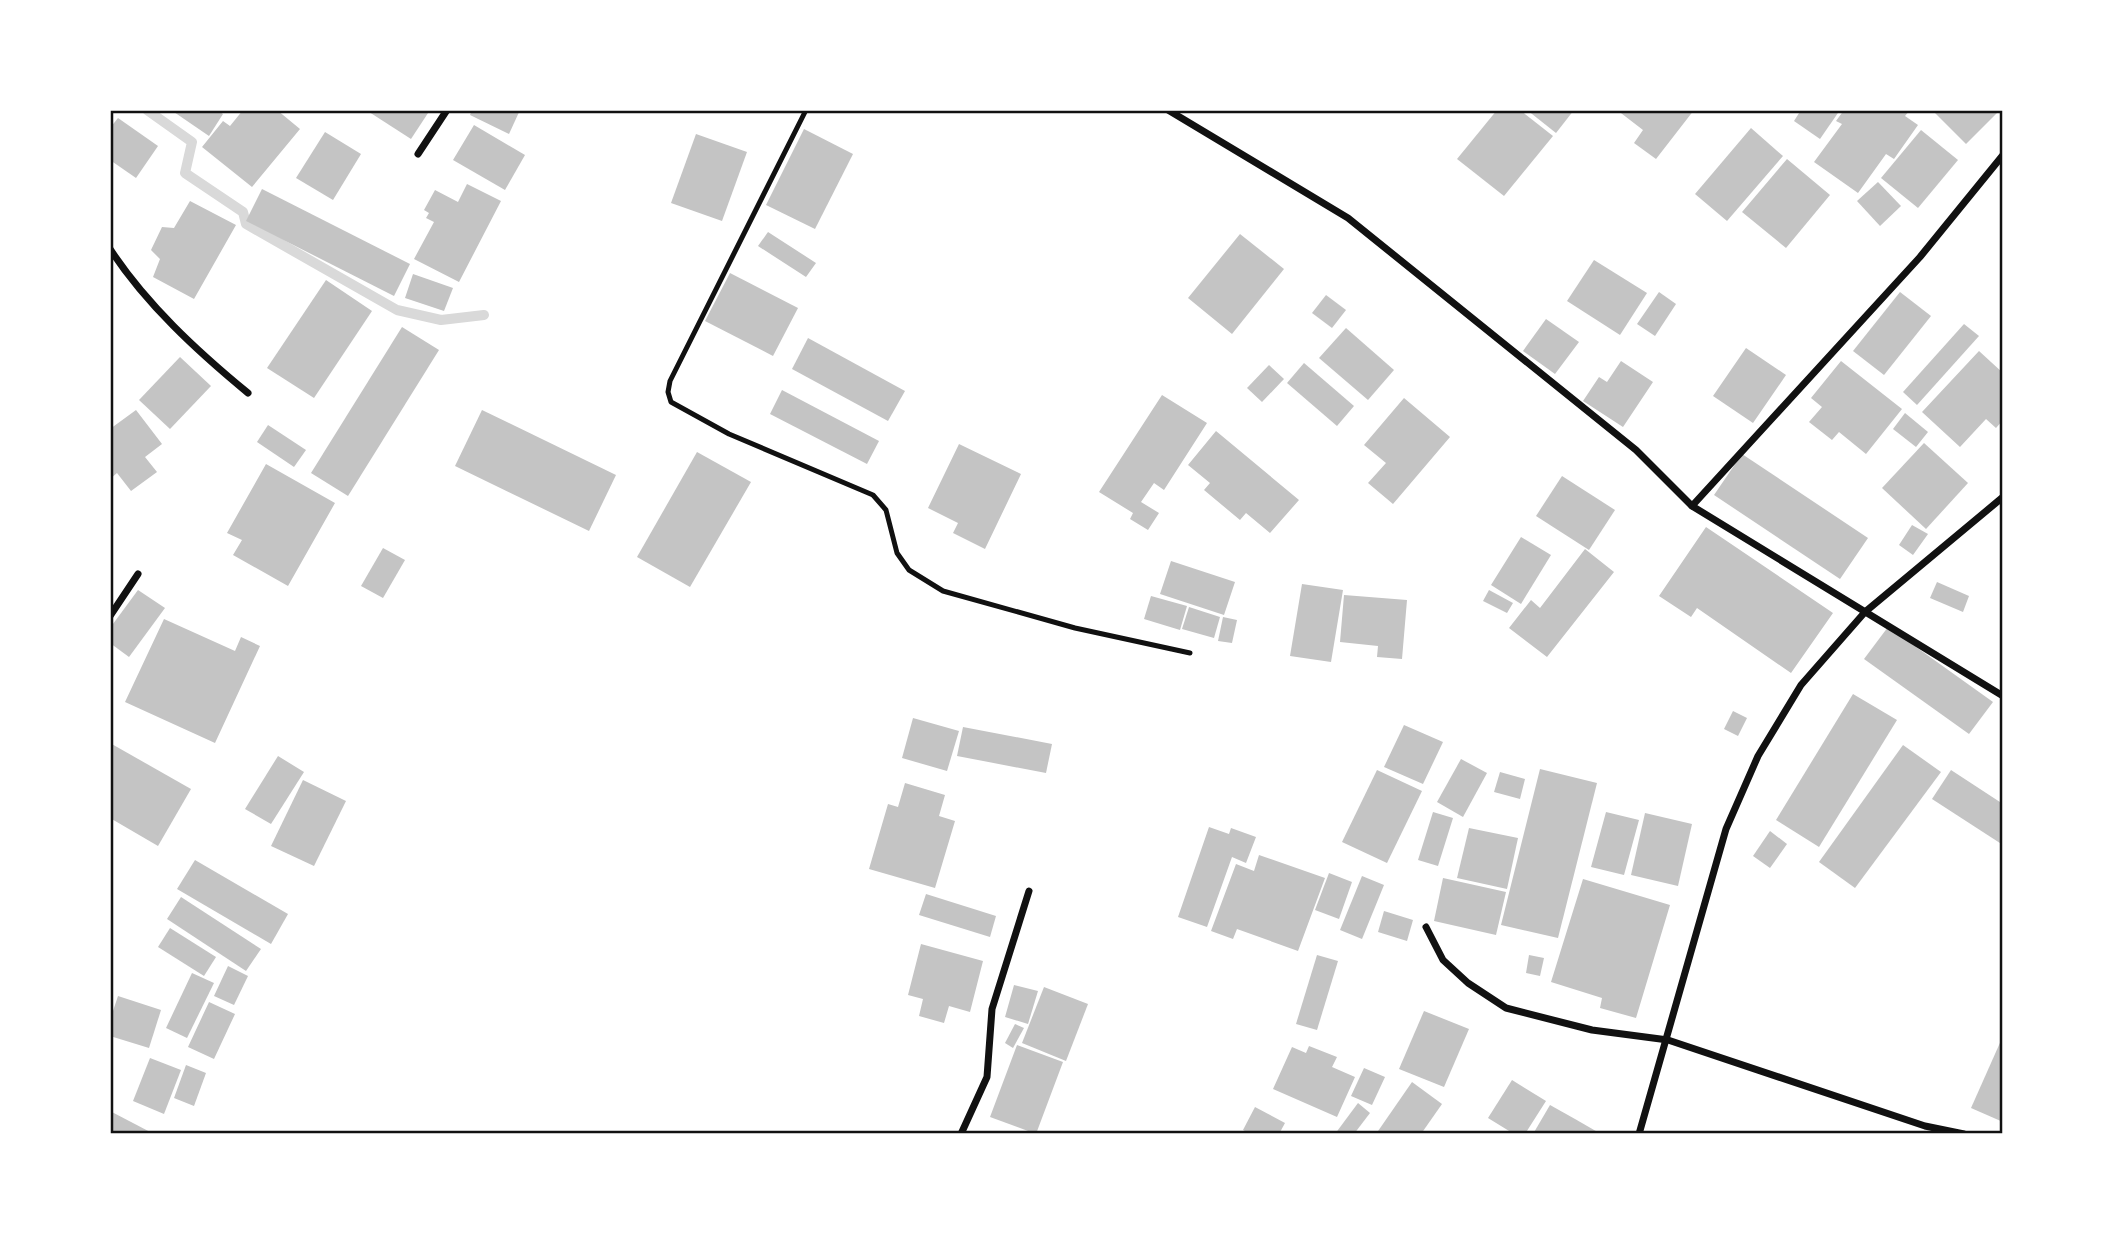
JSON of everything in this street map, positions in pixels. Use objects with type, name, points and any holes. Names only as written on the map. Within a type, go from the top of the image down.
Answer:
[{"type":"street","points":[[418,154],[447,110]]},
{"type":"street","points":[[1168,110],[1348,218],[1636,450],[1692,506],[2003,696]]},
{"type":"street","points":[[1692,506],[1920,257],[2003,155]]},
{"type":"street","points":[[110,249],[148,299],[221,371],[248,393]]},
{"type":"street","points":[[1639,1134],[1668,1040],[1726,829],[1758,756],[1801,685],[1865,612],[2003,497]]},
{"type":"street","points":[[110,616],[138,574]]},
{"type":"street","points":[[961,1134],[988,1077],[992,1009],[1029,891]]},
{"type":"street","points":[[1426,927],[1443,960],[1468,984],[1506,1008],[1592,1030],[1668,1040],[1925,1126],[1964,1134]]},
{"type":"lane","points":[[806,110],[670,381],[668,392],[671,402],[729,434],[873,495],[886,510],[897,553],[909,570],[943,591],[1019,614],[1190,653]]},
{"type":"building","points":[[171,110],[217,110],[223,114],[209,136]]},
{"type":"building","points":[[243,110],[277,110],[300,129],[252,187],[202,147],[223,121],[230,126]]},
{"type":"building","points":[[366,110],[430,110],[411,139]]},
{"type":"building","points":[[472,110],[520,110],[509,134],[470,115]]},
{"type":"building","points":[[1497,110],[1520,110],[1553,136],[1504,196],[1457,159]]},
{"type":"building","points":[[1527,110],[1574,110],[1556,133]]},
{"type":"building","points":[[1617,110],[1694,110],[1656,159],[1634,143],[1643,130]]},
{"type":"building","points":[[1801,110],[1840,110],[1820,139],[1794,121]]},
{"type":"building","points":[[1844,110],[1910,110],[1905,116],[1918,125],[1894,159],[1886,154],[1858,193],[1814,162],[1842,124],[1836,121]]},
{"type":"building","points":[[1932,110],[2000,110],[1966,144]]},
{"type":"building","points":[[118,118],[158,146],[136,178],[110,160],[110,128]]},
{"type":"building","points":[[474,125],[525,155],[505,190],[453,160]]},
{"type":"building","points":[[1751,128],[1783,156],[1727,221],[1695,194]]},
{"type":"building","points":[[804,129],[853,154],[815,229],[766,205]]},
{"type":"building","points":[[1921,130],[1958,160],[1918,208],[1881,178]]},
{"type":"building","points":[[325,132],[361,154],[333,200],[296,178]]},
{"type":"building","points":[[696,134],[747,152],[722,221],[671,203]]},
{"type":"building","points":[[1787,159],[1830,195],[1786,248],[1742,212]]},
{"type":"building","points":[[1878,182],[1901,206],[1880,226],[1857,201]]},
{"type":"building","points":[[467,184],[501,201],[459,282],[414,259],[434,222],[426,218],[429,213],[424,210],[435,190],[458,202]]},
{"type":"building","points":[[262,189],[410,264],[394,296],[246,221]]},
{"type":"building","points":[[190,201],[236,225],[194,299],[153,277],[160,259],[151,250],[162,227],[174,228]]},
{"type":"building","points":[[768,232],[816,263],[806,277],[758,246]]},
{"type":"building","points":[[1240,234],[1284,269],[1232,334],[1188,298]]},
{"type":"building","points":[[1594,260],[1647,293],[1620,335],[1567,301]]},
{"type":"building","points":[[730,273],[798,308],[773,356],[705,321]]},
{"type":"building","points":[[413,274],[453,288],[444,311],[405,298]]},
{"type":"building","points":[[326,280],[372,311],[314,398],[267,368]]},
{"type":"building","points":[[1659,292],[1676,304],[1655,336],[1637,324]]},
{"type":"building","points":[[1900,292],[1931,316],[1884,375],[1853,351]]},
{"type":"building","points":[[1326,295],[1346,310],[1332,328],[1312,313]]},
{"type":"building","points":[[1546,319],[1579,342],[1555,374],[1523,351]]},
{"type":"building","points":[[1964,324],[1979,336],[1917,405],[1903,392]]},
{"type":"building","points":[[402,327],[439,350],[348,496],[311,473]]},
{"type":"building","points":[[1346,328],[1394,370],[1368,400],[1319,358]]},
{"type":"building","points":[[808,338],[905,391],[888,421],[792,369]]},
{"type":"building","points":[[1746,348],[1786,375],[1753,423],[1713,396]]},
{"type":"building","points":[[1979,351],[2003,373],[2003,420],[1996,428],[1986,419],[1960,447],[1922,412]]},
{"type":"building","points":[[180,357],[211,386],[170,429],[139,400]]},
{"type":"building","points":[[1621,361],[1653,382],[1623,427],[1583,401],[1599,377],[1607,382]]},
{"type":"building","points":[[1841,361],[1902,409],[1866,454],[1839,432],[1832,440],[1809,422],[1822,407],[1811,398]]},
{"type":"building","points":[[1304,363],[1354,406],[1337,426],[1287,383]]},
{"type":"building","points":[[1269,365],[1284,379],[1262,402],[1247,388]]},
{"type":"building","points":[[782,390],[879,441],[867,464],[770,414]]},
{"type":"building","points":[[1162,395],[1207,423],[1164,490],[1154,483],[1141,502],[1159,513],[1148,530],[1130,519],[1133,513],[1099,492]]},
{"type":"building","points":[[1404,398],[1450,437],[1393,504],[1368,483],[1386,463],[1364,445]]},
{"type":"building","points":[[136,410],[162,444],[145,457],[157,472],[131,491],[117,473],[110,479],[110,429]]},
{"type":"building","points":[[482,410],[616,475],[589,531],[455,466]]},
{"type":"building","points":[[1905,413],[1928,432],[1916,447],[1893,429]]},
{"type":"building","points":[[268,425],[306,450],[294,467],[257,442]]},
{"type":"building","points":[[1216,431],[1299,500],[1270,533],[1246,513],[1240,520],[1204,490],[1210,483],[1188,465]]},
{"type":"building","points":[[1924,443],[1968,483],[1926,529],[1882,488]]},
{"type":"building","points":[[959,444],[1021,474],[985,549],[953,533],[958,523],[928,508]]},
{"type":"building","points":[[697,452],[751,482],[690,587],[637,557]]},
{"type":"building","points":[[1742,454],[1868,538],[1840,579],[1714,495]]},
{"type":"building","points":[[266,464],[335,503],[288,586],[233,555],[242,540],[227,533]]},
{"type":"building","points":[[1562,476],[1615,510],[1589,550],[1536,516]]},
{"type":"building","points":[[1912,525],[1928,534],[1913,555],[1899,545]]},
{"type":"building","points":[[1706,527],[1833,613],[1791,673],[1697,608],[1691,617],[1659,596]]},
{"type":"building","points":[[1521,537],[1551,555],[1521,604],[1491,585]]},
{"type":"building","points":[[383,548],[405,560],[383,598],[361,586]]},
{"type":"building","points":[[1585,549],[1614,572],[1547,657],[1509,628],[1531,600],[1540,608]]},
{"type":"building","points":[[1171,561],[1235,582],[1224,615],[1160,594]]},
{"type":"building","points":[[1937,582],[1969,596],[1963,612],[1930,598]]},
{"type":"building","points":[[1302,584],[1343,590],[1331,662],[1290,656]]},
{"type":"building","points":[[138,590],[165,608],[129,657],[110,643],[110,628]]},
{"type":"building","points":[[1489,590],[1513,603],[1507,613],[1483,601]]},
{"type":"building","points":[[1344,595],[1407,600],[1402,659],[1377,657],[1378,646],[1340,642]]},
{"type":"building","points":[[1151,596],[1187,606],[1180,630],[1144,619]]},
{"type":"building","points":[[1189,607],[1220,617],[1214,638],[1182,629]]},
{"type":"building","points":[[1223,617],[1237,620],[1232,643],[1218,641]]},
{"type":"building","points":[[164,619],[235,651],[241,637],[260,646],[215,743],[125,702]]},
{"type":"building","points":[[1888,627],[1993,702],[1969,734],[1864,659]]},
{"type":"building","points":[[1853,694],[1897,720],[1819,847],[1776,820]]},
{"type":"building","points":[[1733,711],[1747,718],[1738,736],[1724,729]]},
{"type":"building","points":[[913,718],[959,731],[947,771],[902,758]]},
{"type":"building","points":[[1404,725],[1443,742],[1423,784],[1384,767]]},
{"type":"building","points":[[963,727],[1052,744],[1046,773],[957,756]]},
{"type":"building","points":[[110,743],[191,789],[158,846],[110,818]]},
{"type":"building","points":[[1903,745],[1941,772],[1855,888],[1819,862]]},
{"type":"building","points":[[278,756],[304,772],[271,824],[245,809]]},
{"type":"building","points":[[1461,759],[1487,773],[1463,817],[1437,802]]},
{"type":"building","points":[[1540,769],[1597,783],[1558,938],[1501,925]]},
{"type":"building","points":[[1377,770],[1422,791],[1387,863],[1342,842]]},
{"type":"building","points":[[1951,770],[2003,804],[2003,845],[1932,799]]},
{"type":"building","points":[[1500,772],[1525,779],[1520,799],[1494,792]]},
{"type":"building","points":[[303,780],[346,801],[314,866],[271,846]]},
{"type":"building","points":[[905,783],[945,795],[939,816],[955,821],[935,888],[869,869],[888,804],[898,807]]},
{"type":"building","points":[[1433,812],[1453,818],[1438,866],[1418,860]]},
{"type":"building","points":[[1606,812],[1639,820],[1624,875],[1591,867]]},
{"type":"building","points":[[1645,813],[1692,824],[1678,886],[1631,875]]},
{"type":"building","points":[[1209,827],[1229,834],[1231,828],[1256,837],[1246,863],[1232,857],[1207,927],[1178,917]]},
{"type":"building","points":[[1469,828],[1518,838],[1507,889],[1457,878]]},
{"type":"building","points":[[1770,831],[1787,844],[1770,868],[1753,856]]},
{"type":"building","points":[[1259,855],[1325,878],[1298,951],[1237,929],[1233,939],[1211,931],[1236,864],[1254,871]]},
{"type":"building","points":[[195,860],[288,914],[271,944],[177,889]]},
{"type":"building","points":[[1329,873],[1352,882],[1339,919],[1315,910]]},
{"type":"building","points":[[1362,876],[1384,885],[1362,939],[1340,930]]},
{"type":"building","points":[[1443,878],[1506,892],[1496,935],[1434,921]]},
{"type":"building","points":[[1583,879],[1670,905],[1636,1018],[1600,1008],[1602,998],[1551,982]]},
{"type":"building","points":[[926,894],[996,916],[990,937],[919,915]]},
{"type":"building","points":[[181,897],[261,949],[246,971],[167,919]]},
{"type":"building","points":[[1384,911],[1413,920],[1407,941],[1378,932]]},
{"type":"building","points":[[170,928],[216,957],[204,976],[158,947]]},
{"type":"building","points":[[921,944],[983,961],[970,1012],[949,1006],[944,1023],[919,1016],[923,999],[908,995]]},
{"type":"building","points":[[1317,955],[1338,961],[1317,1030],[1296,1024]]},
{"type":"building","points":[[1529,955],[1544,958],[1540,976],[1526,973]]},
{"type":"building","points":[[228,966],[248,976],[234,1005],[214,996]]},
{"type":"building","points":[[192,973],[214,983],[187,1038],[166,1028]]},
{"type":"building","points":[[1014,985],[1038,991],[1028,1024],[1005,1017]]},
{"type":"building","points":[[1044,987],[1088,1004],[1066,1061],[1022,1043]]},
{"type":"building","points":[[118,996],[161,1010],[149,1048],[110,1036],[110,1020]]},
{"type":"building","points":[[209,1002],[235,1014],[214,1059],[188,1047]]},
{"type":"building","points":[[1424,1011],[1469,1029],[1444,1087],[1399,1069]]},
{"type":"building","points":[[1015,1024],[1024,1028],[1013,1048],[1005,1043]]},
{"type":"building","points":[[2003,1036],[2003,1122],[1971,1108]]},
{"type":"building","points":[[1017,1045],[1063,1062],[1036,1134],[990,1117]]},
{"type":"building","points":[[1309,1046],[1337,1057],[1332,1067],[1355,1077],[1337,1117],[1273,1089],[1292,1047],[1306,1053]]},
{"type":"building","points":[[150,1058],[181,1070],[164,1114],[133,1101]]},
{"type":"building","points":[[186,1065],[206,1073],[194,1106],[174,1098]]},
{"type":"building","points":[[1364,1068],[1385,1077],[1372,1105],[1351,1096]]},
{"type":"building","points":[[1512,1080],[1546,1101],[1525,1134],[1514,1134],[1488,1118]]},
{"type":"building","points":[[1412,1082],[1442,1104],[1421,1134],[1376,1134]]},
{"type":"building","points":[[1358,1103],[1370,1113],[1354,1134],[1335,1134]]},
{"type":"building","points":[[1550,1105],[1575,1119],[1601,1134],[1533,1134]]},
{"type":"building","points":[[1255,1107],[1285,1123],[1279,1134],[1250,1134],[1243,1130]]},
{"type":"building","points":[[110,1111],[154,1134],[110,1134]]},
{"type":"waterway","points":[[147,110],[192,142],[185,173],[243,212],[246,224],[397,310],[441,320],[484,315]]}]
